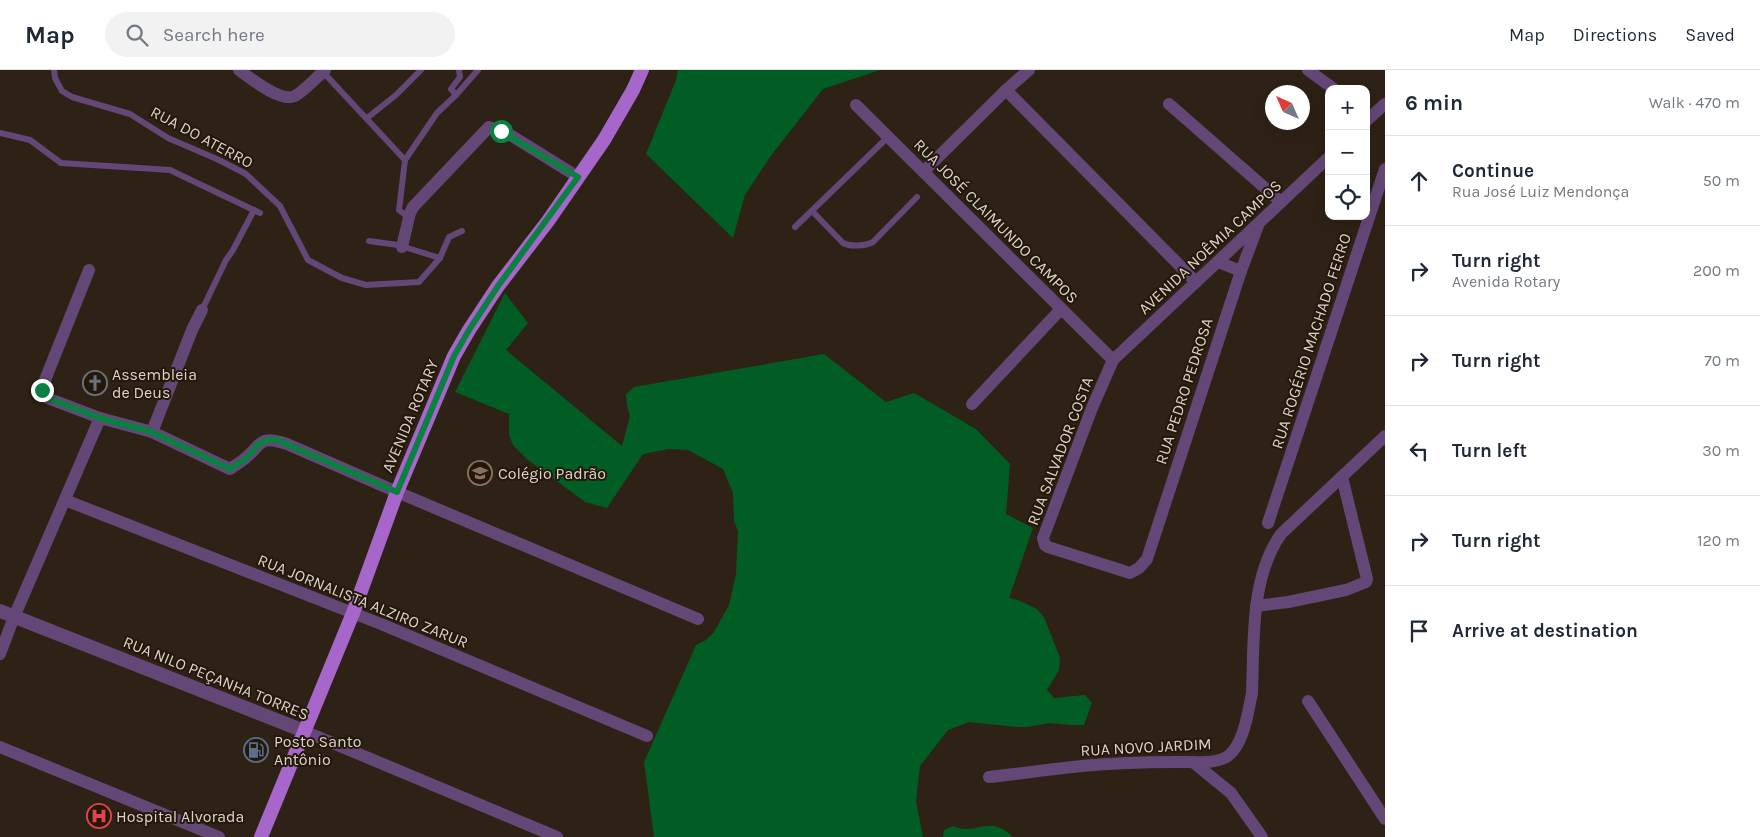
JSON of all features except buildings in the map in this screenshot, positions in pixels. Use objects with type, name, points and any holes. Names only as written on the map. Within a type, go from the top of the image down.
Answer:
[{"type":"main road","name":"AVENIDA ROTARY","points":[[261,837],[353,613],[397,492],[454,356],[498,286],[578,177],[611,128],[642,70]]},
{"type":"street","points":[[239,70],[254,81],[285,97],[294,97],[324,71]]},
{"type":"street","points":[[924,171],[1006,90],[1029,70]]},
{"type":"street","points":[[1308,70],[1329,85]]},
{"type":"street","points":[[1006,90],[1196,282]]},
{"type":"street","points":[[1169,104],[1281,202]]},
{"type":"street","points":[[1370,115],[1385,104]]},
{"type":"street","name":"RUA JOSÉ CLAIMUNDO CAMPOS","points":[[856,105],[1113,360]]},
{"type":"street","points":[[402,247],[412,207],[448,172],[489,127],[512,136],[578,177]]},
{"type":"street","name":"AVENIDA NOÊMIA CAMPOS","points":[[1113,360],[1325,161]]},
{"type":"street","name":"RUA ROGÉRIO MACHADO FERRO","points":[[1268,523],[1385,169]]},
{"type":"street","name":"RUA PEDRO PEDROSA","points":[[1139,568],[1147,559],[1241,271],[1259,223]]},
{"type":"street","points":[[1218,262],[1241,271]]},
{"type":"street","points":[[89,270],[45,380],[42,396],[100,418],[152,432],[230,469],[244,460],[261,441],[277,440],[698,619]]},
{"type":"street","points":[[972,404],[1061,309]]},
{"type":"street","points":[[152,432],[192,330],[202,310]]},
{"type":"street","name":"RUA SALVADOR COSTA","points":[[1113,360],[1092,408],[1043,541],[1048,547],[1130,573],[1139,568]]},
{"type":"street","points":[[0,654],[14,616],[100,418]]},
{"type":"street","name":"RUA NOVO JARDIM","points":[[990,777],[1073,767],[1148,762],[1193,762],[1221,760],[1227,757],[1239,744],[1252,693],[1256,606],[1262,579],[1275,542],[1281,534],[1385,436]]},
{"type":"street","points":[[1256,606],[1288,602],[1336,592],[1360,586],[1366,582],[1367,579],[1342,477]]},
{"type":"street","name":"RUA JORNALISTA ALZIRO ZARUR","points":[[65,500],[353,613],[647,736]]},
{"type":"street","name":"RUA NILO PEÇANHA TORRES","points":[[0,612],[304,731],[557,837]]},
{"type":"street","points":[[1308,701],[1385,819]]},
{"type":"street","points":[[0,747],[219,837]]},
{"type":"street","points":[[1193,762],[1231,793],[1262,837]]},
{"type":"lane","name":"RUA DO ATERRO","points":[[54,70],[55,78],[62,90],[72,97],[130,114],[168,138],[246,174],[280,206],[308,260],[342,278],[366,285],[419,282],[440,258],[449,237],[462,231]]},
{"type":"lane","points":[[367,118],[396,95],[422,70]]},
{"type":"lane","points":[[456,95],[451,89],[460,77],[459,70]]},
{"type":"lane","points":[[409,218],[399,210],[405,160],[437,113],[478,70]]},
{"type":"lane","points":[[324,71],[405,160]]},
{"type":"lane","points":[[0,133],[30,140],[61,163],[170,170],[257,212],[226,260],[202,310]]},
{"type":"lane","points":[[795,227],[888,136]]},
{"type":"lane","points":[[812,211],[843,243],[847,245],[868,244],[873,242],[917,197]]},
{"type":"lane","points":[[369,241],[402,247],[440,258]]},
{"type":"green space","points":[[678,70],[880,70],[823,89],[770,157],[745,195],[733,238],[646,154],[676,80]]},
{"type":"green space","points":[[505,293],[528,323],[506,350],[622,446],[630,416],[626,394],[634,387],[824,354],[886,402],[914,393],[976,429],[1010,464],[1006,514],[1033,528],[1009,598],[1037,609],[1044,617],[1060,658],[1059,670],[1047,690],[1054,698],[1085,695],[1092,703],[1084,725],[1049,723],[1016,727],[969,722],[948,730],[920,766],[916,801],[923,837],[654,837],[644,762],[696,645],[706,640],[714,632],[729,605],[736,574],[738,531],[734,521],[733,493],[723,469],[688,450],[669,449],[643,454],[607,508],[585,502],[528,460],[513,445],[509,435],[509,414],[455,392]]},
{"type":"green space","points":[[953,826],[962,829],[996,827],[1013,837],[943,837],[944,830]]},
{"type":"place","name":"Assembleia de Deus","points":[[95,383]]},
{"type":"place","name":"Colégio Padrão","points":[[480,473]]},
{"type":"place","name":"Posto Santo Antônio","points":[[256,750]]},
{"type":"place","name":"Hospital Alvorada","points":[[99,816]]},
{"type":"route","points":[[42,390],[42,396],[100,418],[152,432],[230,469],[244,460],[261,441],[277,440],[397,492],[454,356],[498,286],[548,221],[578,177],[501,131]]}]
